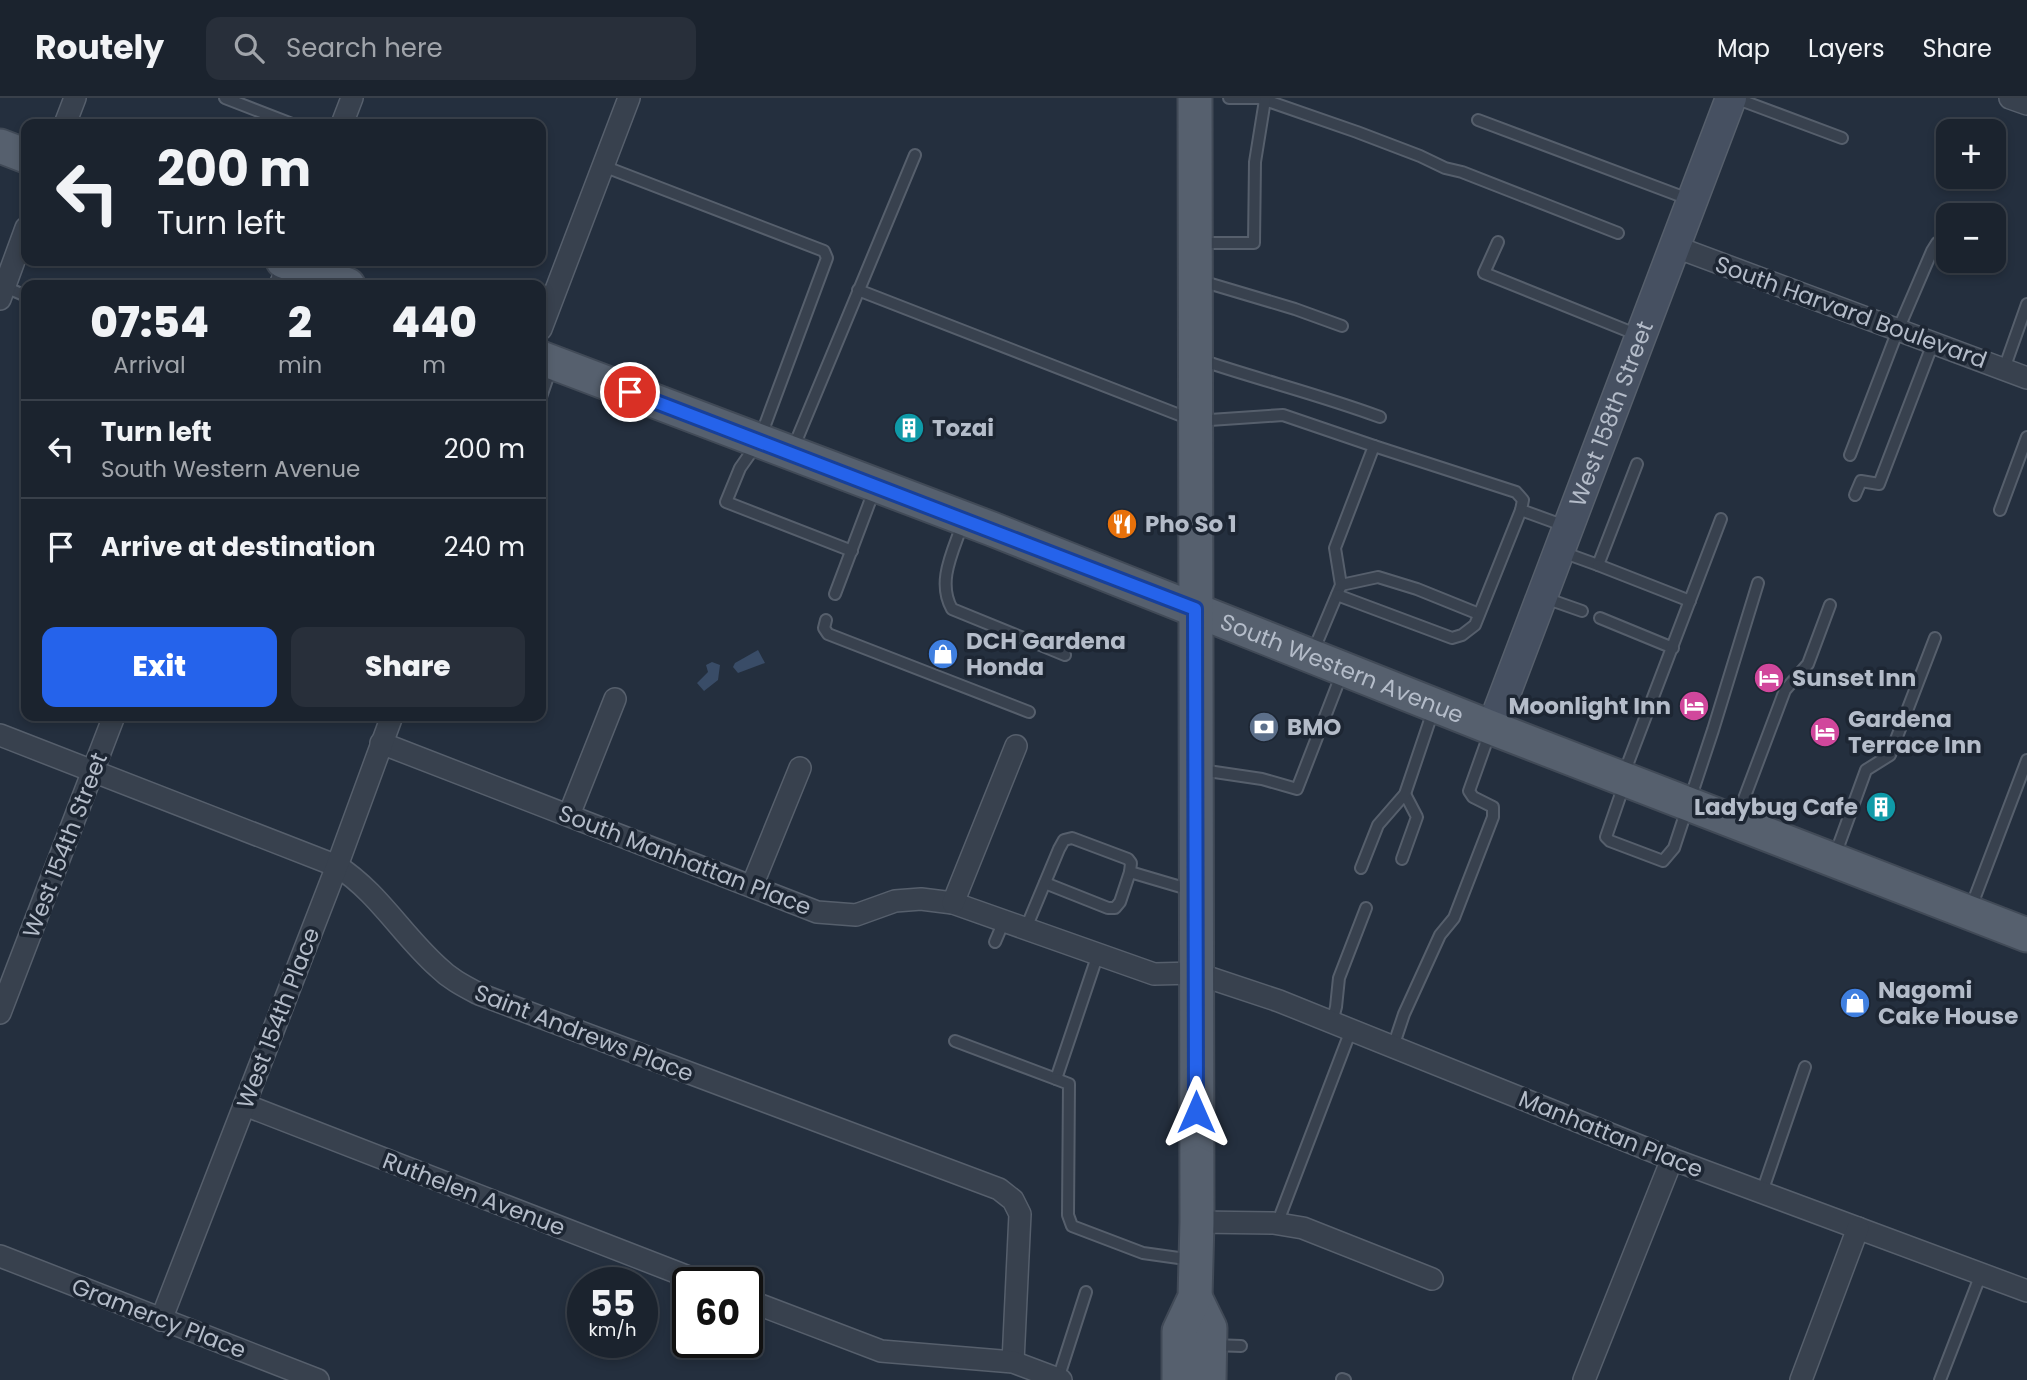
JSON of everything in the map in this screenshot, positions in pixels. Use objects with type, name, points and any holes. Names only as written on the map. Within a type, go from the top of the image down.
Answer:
[{"type":"main road","points":[[1179,1380],[1179,1331],[1195,1297],[1196,1260],[1195,98]]},
{"type":"main road","points":[[0,146],[21,154]]},
{"type":"main road","points":[[285,267],[330,280]]},
{"type":"main road","name":"South Western Avenue","points":[[547,360],[964,519],[1624,780],[2027,935]]},
{"type":"main road","points":[[1195,1297],[1210,1328],[1226,1346],[1209,1380]]},
{"type":"street","points":[[67,119],[75,98]]},
{"type":"street","points":[[344,119],[352,98]]},
{"type":"street","points":[[546,316],[629,98]]},
{"type":"street","name":"West 158th Street","points":[[1492,728],[1733,98]]},
{"type":"street","points":[[2010,98],[2027,104]]},
{"type":"street","points":[[1,290],[21,240]]},
{"type":"street","name":"South Harvard Boulevard","points":[[1675,247],[2027,378]]},
{"type":"street","points":[[569,815],[615,699]]},
{"type":"street","name":"West 154th Street","points":[[0,1013],[112,721]]},
{"type":"street","name":"West 154th Place","points":[[161,1320],[337,866],[390,721]]},
{"type":"street","name":"Saint Andrews Place","points":[[0,735],[337,866],[357,878],[437,967],[456,982],[479,994],[999,1189],[1013,1200],[1020,1214],[1013,1362]]},
{"type":"street","name":"South Manhattan Place","points":[[382,743],[817,912],[856,915],[895,901],[921,899],[953,903],[1154,974],[1195,973]]},
{"type":"street","points":[[953,903],[1016,746]]},
{"type":"street","points":[[752,886],[800,768]]},
{"type":"street","name":"Manhattan Place","points":[[1195,973],[1279,1001],[1672,1159],[2027,1291]]},
{"type":"street","name":"Ruthelen Avenue","points":[[245,1105],[672,1271]]},
{"type":"street","points":[[1584,1380],[1672,1159]]},
{"type":"street","points":[[1196,1222],[1277,1224],[1303,1228],[1432,1279]]},
{"type":"street","points":[[1801,1380],[1858,1228]]},
{"type":"street","name":"Gramercy Place","points":[[0,1256],[318,1380]]},
{"type":"street","points":[[763,1306],[881,1351],[1013,1362],[1060,1379]]},
{"type":"lane","points":[[225,98],[279,119]]},
{"type":"lane","points":[[1229,98],[1265,100],[1357,132],[1618,233]]},
{"type":"lane","points":[[1733,98],[1843,138]]},
{"type":"lane","points":[[1195,243],[1254,243],[1255,162],[1265,100]]},
{"type":"lane","points":[[1478,120],[1693,200]]},
{"type":"lane","points":[[791,453],[915,155]]},
{"type":"lane","points":[[603,166],[824,251],[827,258],[759,441],[740,468],[726,502],[852,551]]},
{"type":"lane","points":[[1498,242],[1485,273],[1641,337]]},
{"type":"lane","points":[[1850,455],[1898,330],[1936,245]]},
{"type":"lane","points":[[1195,280],[1217,284],[1342,326]]},
{"type":"lane","points":[[1,290],[21,295]]},
{"type":"lane","points":[[858,290],[1195,421],[1283,415],[1516,492],[1522,499],[1521,510],[1475,625],[1462,635],[1452,638],[1339,590]]},
{"type":"lane","points":[[2004,369],[2027,304]]},
{"type":"lane","points":[[1855,495],[1861,481],[1879,484],[1933,343]]},
{"type":"lane","points":[[1195,358],[1380,417]]},
{"type":"lane","points":[[2000,510],[2027,437]]},
{"type":"lane","points":[[1311,656],[1339,590],[1335,548],[1374,446]]},
{"type":"lane","points":[[1598,565],[1637,464]]},
{"type":"lane","points":[[835,594],[876,485]]},
{"type":"lane","points":[[1521,510],[1598,565],[1690,601]]},
{"type":"lane","points":[[964,519],[945,574],[945,597],[952,609],[1065,655]]},
{"type":"lane","points":[[1721,519],[1605,837],[1663,861],[1674,848],[1758,583]]},
{"type":"lane","points":[[1339,590],[1378,577],[1417,589],[1479,614]]},
{"type":"lane","points":[[1542,597],[1582,611]]},
{"type":"lane","points":[[1735,822],[1785,690],[1808,664],[1830,606]]},
{"type":"lane","points":[[1600,618],[1673,648]]},
{"type":"lane","points":[[826,620],[824,628],[828,634],[1029,712]]},
{"type":"lane","points":[[1833,860],[1866,770],[1890,755],[1935,638]]},
{"type":"lane","points":[[1195,769],[1262,779],[1297,789],[1343,669]]},
{"type":"lane","points":[[1360,868],[1378,825],[1405,794],[1435,706]]},
{"type":"lane","points":[[1393,1047],[1404,1014],[1440,935],[1454,918],[1493,817],[1493,807],[1473,797],[1469,791],[1492,728]]},
{"type":"lane","points":[[1969,913],[2027,760]]},
{"type":"lane","points":[[1402,859],[1417,817],[1405,794]]},
{"type":"lane","points":[[1026,928],[1059,849],[1064,840],[1072,838],[1129,859],[1131,863],[1120,902],[1115,908],[1108,908],[1045,883]]},
{"type":"lane","points":[[1130,872],[1195,891]]},
{"type":"lane","points":[[1277,1224],[1341,1026],[1336,1007],[1339,978],[1366,908]]},
{"type":"lane","points":[[995,942],[1004,921]]},
{"type":"lane","points":[[1056,1079],[1098,954]]},
{"type":"lane","points":[[954,1041],[1069,1084],[1069,1221],[1072,1226],[1143,1253],[1196,1260]]},
{"type":"lane","points":[[1762,1192],[1805,1067]]},
{"type":"lane","points":[[1940,1380],[1981,1274]]},
{"type":"lane","points":[[1060,1379],[1086,1292]]},
{"type":"water","points":[[758,650],[765,663],[738,673],[733,667],[735,663]]},
{"type":"water","points":[[712,662],[720,665],[718,680],[704,691],[697,683],[708,672],[706,665]]},
{"type":"place","name":"Tozai","points":[[909,428]]},
{"type":"place","name":"Pho So 1","points":[[1122,524]]},
{"type":"place","name":"DCH Gardena Honda","points":[[943,654]]},
{"type":"place","name":"Sunset Inn","points":[[1769,678]]},
{"type":"place","name":"Moonlight Inn","points":[[1694,706]]},
{"type":"place","name":"BMO","points":[[1264,727]]},
{"type":"place","name":"Gardena Terrace Inn","points":[[1825,732]]},
{"type":"place","name":"Ladybug Cafe","points":[[1881,807]]},
{"type":"place","name":"Nagomi Cake House","points":[[1855,1003]]},
{"type":"route","points":[[630,392],[1195,609],[1196,1112]]}]
